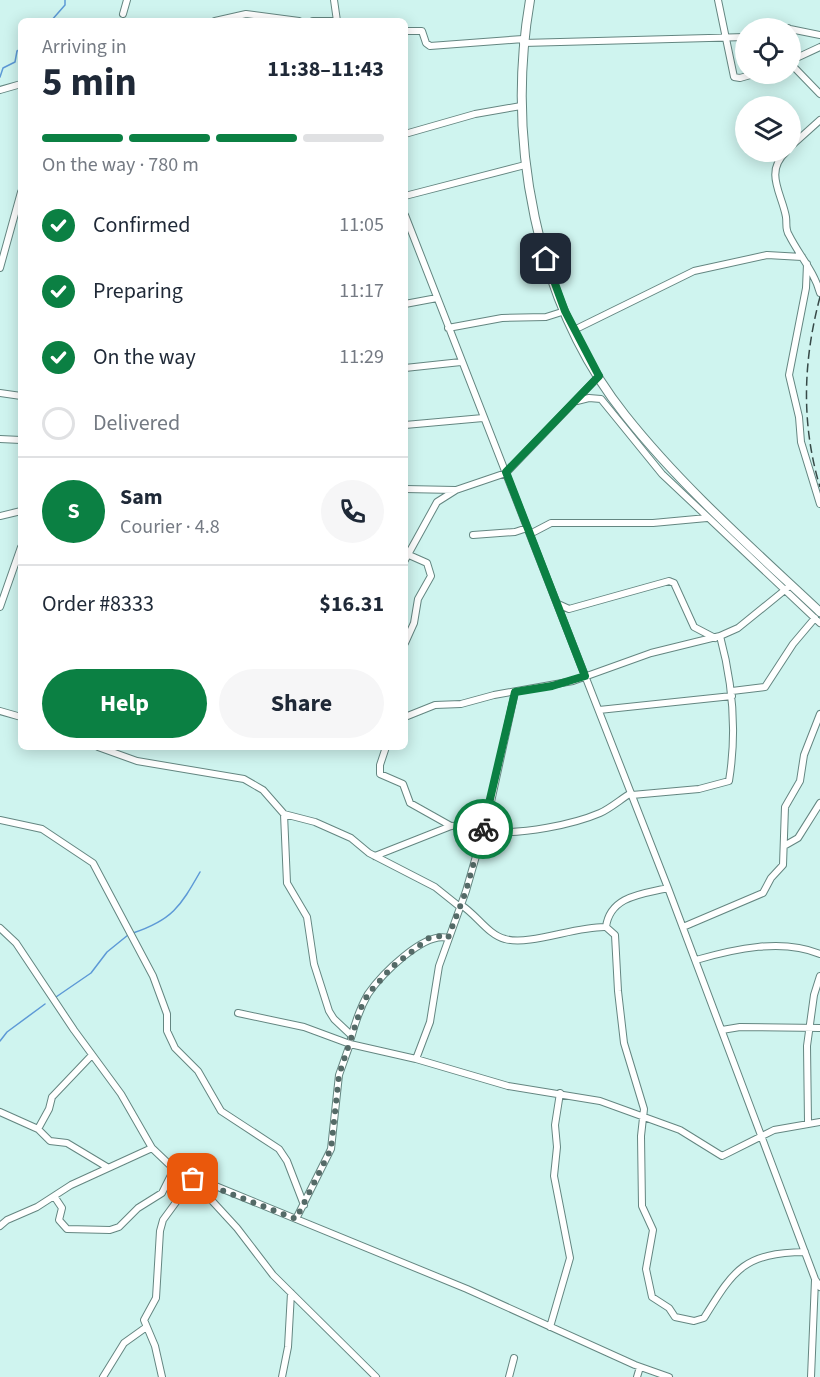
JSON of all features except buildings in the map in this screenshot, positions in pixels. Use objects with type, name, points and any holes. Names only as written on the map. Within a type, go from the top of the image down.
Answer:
[{"type":"main road","points":[[530,0],[523,40],[521,106],[525,165],[541,243],[565,311],[599,376],[624,414],[656,452],[818,618]]},
{"type":"street","points":[[123,14],[127,0]]},
{"type":"street","points":[[334,0],[337,18]]},
{"type":"street","points":[[718,0],[735,78]]},
{"type":"street","points":[[228,18],[246,14],[276,18]]},
{"type":"street","points":[[408,31],[422,31],[426,43],[430,46],[523,40],[735,38]]},
{"type":"street","points":[[801,31],[820,35]]},
{"type":"street","points":[[801,56],[820,46]]},
{"type":"street","points":[[801,74],[820,94]]},
{"type":"street","points":[[0,90],[18,85]]},
{"type":"street","points":[[408,133],[475,114],[521,106]]},
{"type":"street","points":[[801,137],[820,120]]},
{"type":"street","points":[[777,162],[776,183],[786,215],[787,233],[807,264],[820,293]]},
{"type":"street","points":[[408,194],[525,165]]},
{"type":"street","points":[[0,268],[18,203]]},
{"type":"street","points":[[408,222],[632,794],[815,1280],[820,1287]]},
{"type":"street","points":[[408,240],[414,239]]},
{"type":"street","points":[[574,330],[694,271],[767,255],[802,257]]},
{"type":"street","points":[[807,264],[804,296],[789,375],[799,417],[801,442],[820,504]]},
{"type":"street","points":[[408,303],[437,298]]},
{"type":"street","points":[[448,327],[502,318],[546,317],[565,311]]},
{"type":"street","points":[[408,368],[461,362]]},
{"type":"street","points":[[408,556],[429,512],[441,499],[456,490],[506,472],[599,376]]},
{"type":"street","points":[[0,393],[18,396]]},
{"type":"street","points":[[408,716],[435,705],[461,704],[552,686],[651,653],[717,637],[738,628],[787,587],[707,518],[662,474],[601,399],[589,398],[577,401]]},
{"type":"street","points":[[408,425],[483,418]]},
{"type":"street","points":[[0,439],[18,440]]},
{"type":"street","points":[[408,489],[456,490]]},
{"type":"street","points":[[0,516],[18,512]]},
{"type":"street","points":[[473,535],[528,531],[551,523],[653,523],[707,518]]},
{"type":"street","points":[[0,607],[18,556]]},
{"type":"street","points":[[408,558],[427,563],[431,576],[418,599],[414,623],[408,636]]},
{"type":"street","points":[[558,603],[569,609],[669,581],[674,583],[694,627],[717,637]]},
{"type":"street","points":[[599,710],[732,694],[765,687],[793,644],[818,618]]},
{"type":"street","points":[[375,856],[451,826],[464,825],[483,831],[503,832],[571,822],[602,812],[632,794],[728,783],[734,738],[732,694],[717,637]]},
{"type":"street","points":[[416,1059],[430,1022],[436,975],[483,831],[515,692]]},
{"type":"street","points":[[0,711],[18,716]]},
{"type":"street","points":[[683,927],[763,893],[771,878],[783,866],[785,807],[800,781],[804,755],[820,714]]},
{"type":"street","points":[[106,750],[137,761],[244,779],[262,790],[284,814],[315,822],[339,833],[375,856],[426,881],[495,935],[505,939],[521,940],[582,928],[606,927],[615,935],[624,1043],[642,1097],[642,1206],[654,1236],[646,1269],[652,1298],[669,1308],[674,1315],[699,1321],[704,1318],[720,1289],[738,1270],[776,1253],[805,1252]]},
{"type":"street","points":[[385,750],[380,765],[380,774],[403,784],[410,803],[451,826]]},
{"type":"street","points":[[784,846],[798,838],[820,803]]},
{"type":"street","points":[[284,814],[287,883],[307,918],[314,964],[329,1011],[351,1035]]},
{"type":"street","points":[[0,820],[42,829],[93,863],[153,976],[167,1014],[167,1031],[171,1042],[198,1071],[221,1111],[279,1149],[287,1161],[304,1205]]},
{"type":"street","points":[[606,927],[608,916],[614,906],[634,897],[668,888]]},
{"type":"street","points":[[0,928],[16,943],[129,1106],[152,1148],[174,1169],[196,1180],[467,1289],[640,1367],[669,1377]]},
{"type":"street","points":[[296,1219],[333,1141],[335,1096],[339,1075],[361,1008],[382,977],[429,938],[441,936],[448,938]]},
{"type":"street","points":[[696,960],[739,949],[803,947],[820,954]]},
{"type":"street","points":[[808,1122],[807,1046],[820,976]]},
{"type":"street","points":[[238,1013],[304,1027],[350,1044],[416,1059],[508,1086],[600,1101],[680,1130],[722,1156],[762,1135],[808,1122],[820,1122]]},
{"type":"street","points":[[722,1030],[740,1026],[820,1028]]},
{"type":"street","points":[[38,1129],[49,1109],[52,1096],[93,1055]]},
{"type":"street","points":[[550,1327],[570,1258],[554,1176],[557,1147],[555,1125],[560,1093]]},
{"type":"street","points":[[0,1112],[38,1129],[50,1141],[67,1143],[107,1167]]},
{"type":"street","points":[[0,1226],[107,1167],[152,1148]]},
{"type":"street","points":[[54,1196],[62,1208],[59,1216],[60,1225],[67,1229],[110,1230],[119,1227],[138,1208],[162,1193],[174,1169]]},
{"type":"street","points":[[196,1180],[273,1275],[376,1377]]},
{"type":"street","points":[[162,1377],[155,1346],[144,1320],[156,1298],[160,1231],[170,1209],[196,1180]]},
{"type":"street","points":[[811,1377],[815,1280]]},
{"type":"street","points":[[282,1377],[288,1347],[291,1293]]},
{"type":"street","points":[[103,1377],[124,1343],[146,1328]]},
{"type":"street","points":[[508,1377],[514,1358]]},
{"type":"street","points":[[637,1377],[640,1367]]},
{"type":"waterway","points":[[54,18],[65,5],[65,0]]},
{"type":"waterway","points":[[0,77],[3,68],[15,62],[18,50]]},
{"type":"waterway","points":[[133,933],[157,923],[174,911],[200,872]]},
{"type":"waterway","points":[[56,997],[91,973],[107,952],[128,935]]},
{"type":"waterway","points":[[0,1041],[7,1032],[45,1004]]},
{"type":"railway","points":[[820,297],[810,345],[806,392],[810,440],[820,487]]},
{"type":"way so far","points":[[193,1179],[296,1219],[331,1149],[339,1075],[361,1008],[368,994],[392,967],[429,938],[435,936],[448,938],[466,891],[483,829]]},
{"type":"route","points":[[483,829],[515,692],[552,686],[585,676],[506,472],[599,376],[565,311],[546,259]]}]
